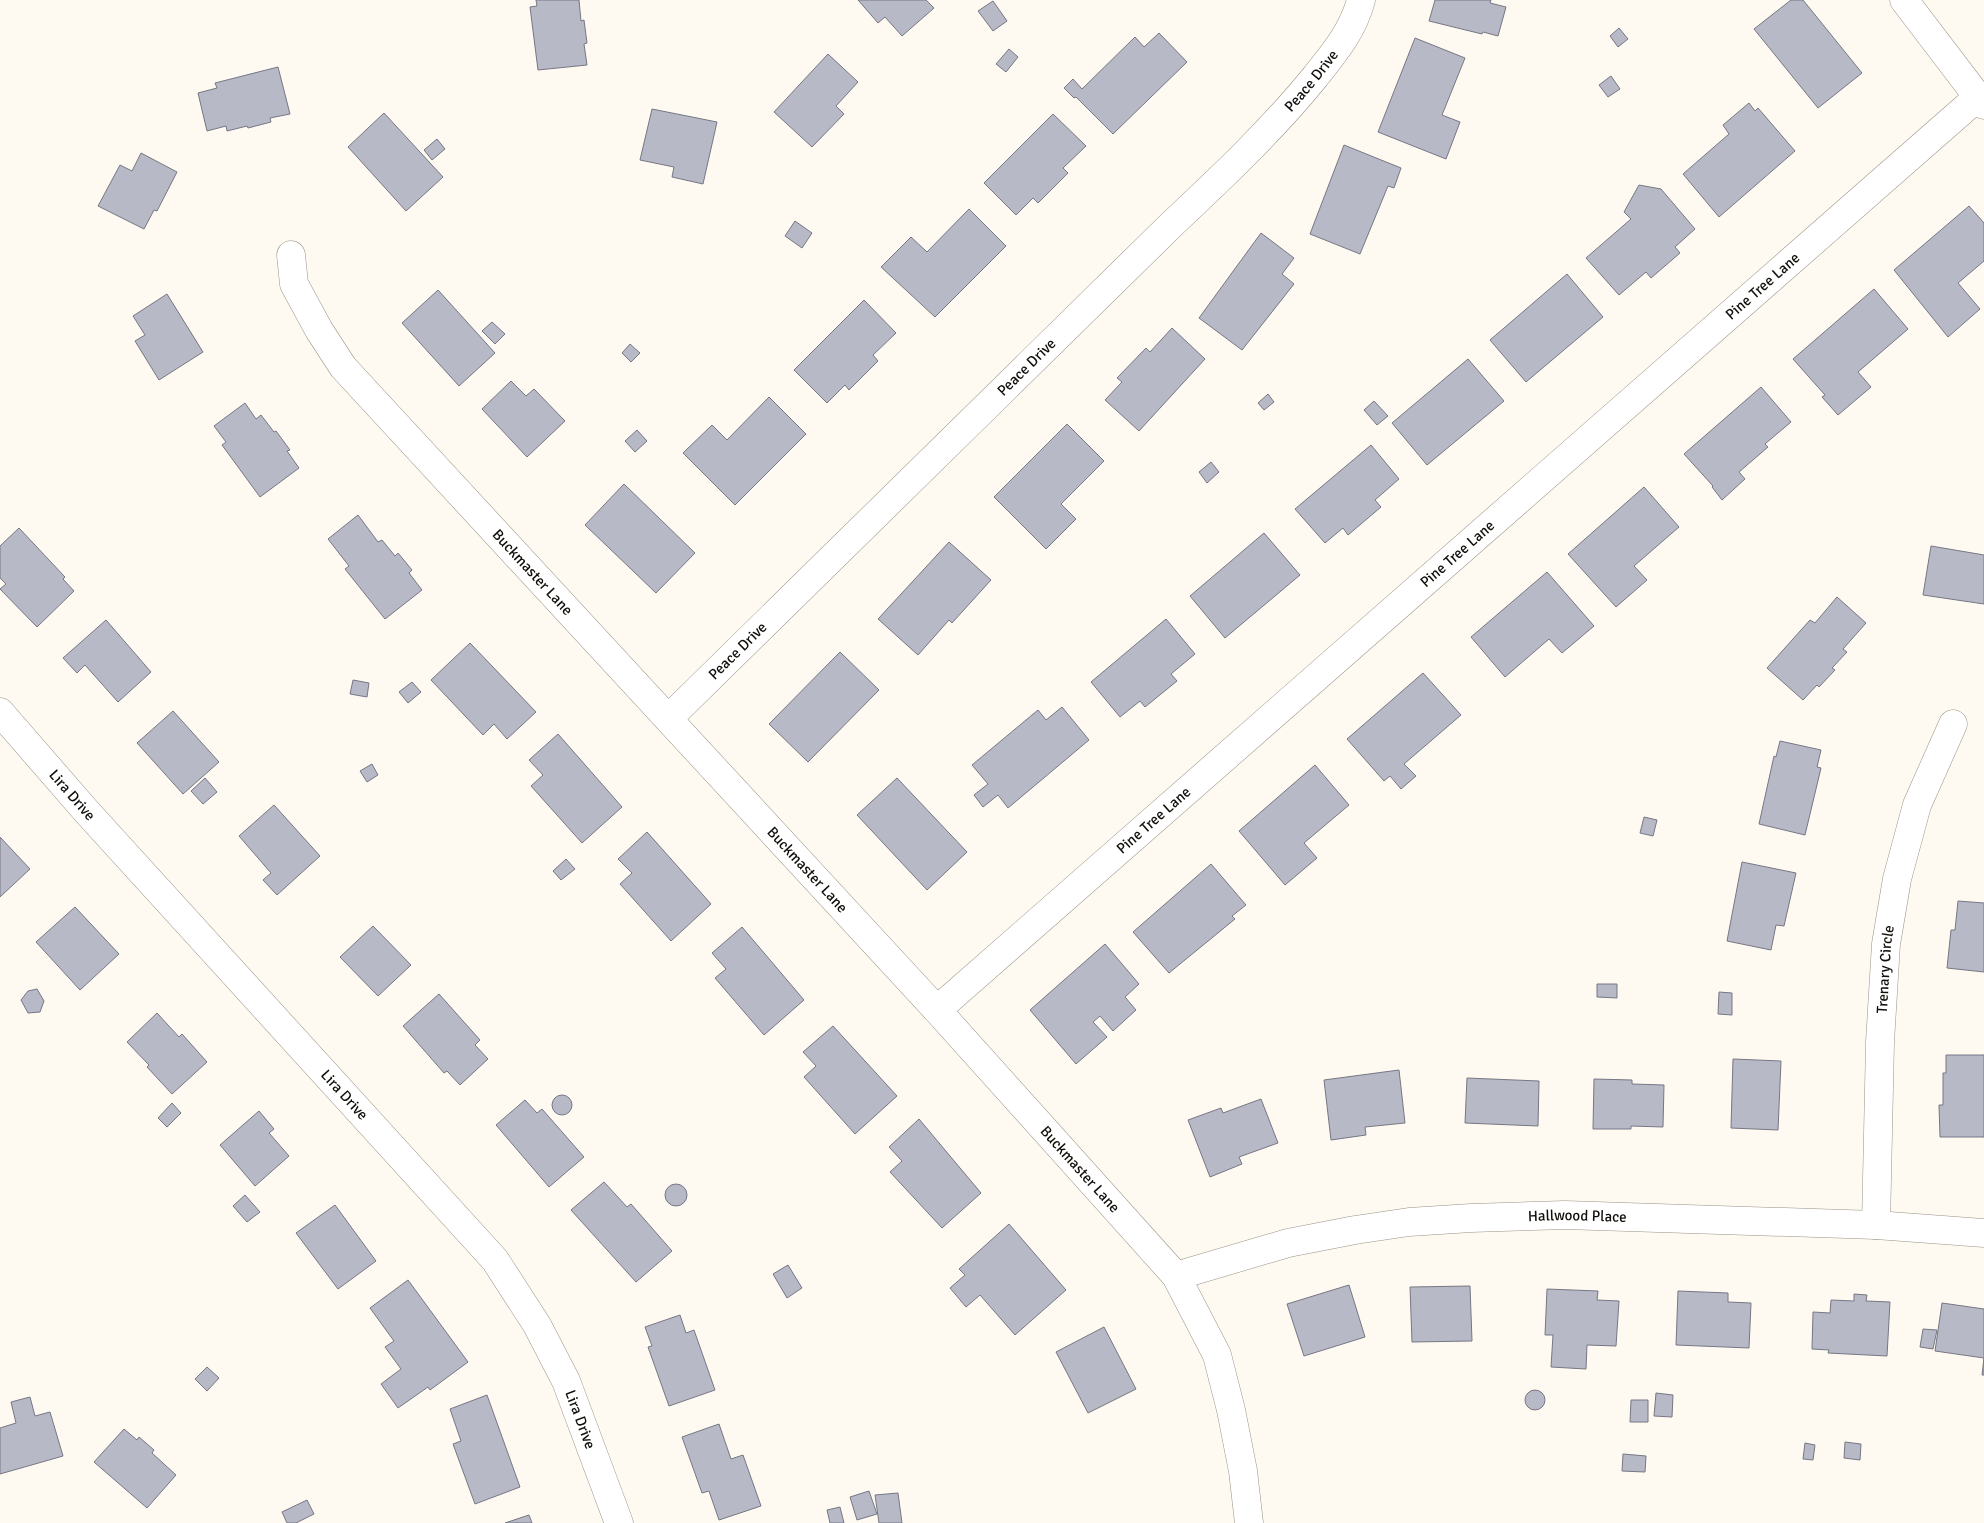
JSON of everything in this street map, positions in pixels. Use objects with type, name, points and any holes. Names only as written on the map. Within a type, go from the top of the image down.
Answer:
[{"type":"street","name":"Peace Drive","points":[[669,718],[1290,109],[1345,40],[1357,16],[1362,0]]},
{"type":"street","points":[[1904,0],[1981,101]]},
{"type":"street","name":"Pine Tree Lane","points":[[937,1010],[1981,101]]},
{"type":"street","name":"Buckmaster Lane","points":[[291,255],[294,284],[319,330],[343,367],[937,1010],[1176,1276],[1217,1355],[1244,1471],[1249,1523]]},
{"type":"street","name":"Lira Drive","points":[[0,712],[87,812],[495,1260],[537,1324],[566,1381],[619,1523]]},
{"type":"street","name":"Trenary Circle","points":[[1876,1225],[1880,1042],[1886,944],[1897,879],[1916,805],[1953,724]]},
{"type":"street","name":"Hallwood Place","points":[[1176,1276],[1288,1243],[1409,1222],[1471,1218],[1565,1215],[1876,1225],[1984,1233]]},
{"type":"building","points":[[536,0],[579,0],[581,21],[584,20],[587,43],[584,44],[587,65],[538,70],[530,7],[537,6]]},
{"type":"building","points":[[858,0],[926,0],[934,8],[902,36],[885,17],[878,23]]},
{"type":"building","points":[[1435,0],[1491,0],[1490,3],[1506,7],[1498,36],[1429,21]]},
{"type":"building","points":[[1791,0],[1803,0],[1862,73],[1818,108],[1754,29]]},
{"type":"building","points":[[993,1],[1007,21],[993,31],[978,11]]},
{"type":"building","points":[[1619,28],[1628,39],[1618,47],[1610,36]]},
{"type":"building","points":[[1159,33],[1187,62],[1113,134],[1076,97],[1074,98],[1064,88],[1073,79],[1082,89],[1135,37],[1144,47]]},
{"type":"building","points":[[1415,38],[1465,58],[1442,115],[1460,122],[1446,159],[1378,132]]},
{"type":"building","points":[[1009,49],[1018,57],[1006,72],[996,64]]},
{"type":"building","points":[[828,54],[858,82],[836,106],[844,114],[812,147],[774,112]]},
{"type":"building","points":[[278,67],[290,114],[270,118],[271,122],[248,128],[247,126],[227,131],[226,126],[207,131],[198,93],[217,88],[215,83]]},
{"type":"building","points":[[1611,76],[1620,89],[1608,97],[1599,85]]},
{"type":"building","points":[[1749,103],[1755,111],[1758,108],[1795,151],[1719,217],[1683,174],[1729,134],[1723,125]]},
{"type":"building","points":[[652,109],[717,122],[703,184],[672,177],[674,167],[640,160]]},
{"type":"building","points":[[384,113],[443,177],[406,211],[348,147]]},
{"type":"building","points":[[1053,114],[1086,146],[1063,168],[1068,173],[1038,203],[1033,198],[1016,215],[984,183]]},
{"type":"building","points":[[437,139],[445,149],[432,160],[424,150]]},
{"type":"building","points":[[1344,145],[1401,168],[1394,188],[1388,186],[1360,254],[1310,234]]},
{"type":"building","points":[[141,153],[177,172],[157,211],[154,210],[144,229],[98,206],[120,165],[132,171]]},
{"type":"building","points":[[1639,185],[1661,189],[1695,229],[1675,247],[1680,253],[1651,278],[1646,272],[1619,295],[1586,258],[1631,219],[1624,212]]},
{"type":"building","points":[[1969,206],[1984,223],[1984,261],[1958,283],[1980,309],[1948,337],[1894,270]]},
{"type":"building","points":[[969,209],[1006,246],[935,317],[881,267],[911,237],[927,252]]},
{"type":"building","points":[[795,221],[812,233],[802,248],[785,236]]},
{"type":"building","points":[[1261,233],[1294,258],[1282,274],[1294,284],[1242,350],[1199,318]]},
{"type":"building","points":[[1567,274],[1603,317],[1526,382],[1490,340]]},
{"type":"building","points":[[1874,289],[1908,329],[1858,372],[1871,387],[1838,415],[1822,397],[1825,395],[1793,359]]},
{"type":"building","points":[[438,290],[495,353],[459,386],[402,323]]},
{"type":"building","points":[[167,294],[203,352],[159,380],[135,341],[145,335],[133,316]]},
{"type":"building","points":[[864,300],[896,333],[873,355],[878,361],[849,390],[845,385],[827,403],[794,370]]},
{"type":"building","points":[[492,322],[505,334],[495,344],[482,331]]},
{"type":"building","points":[[1172,328],[1205,359],[1139,431],[1105,400],[1122,382],[1117,378],[1146,348],[1150,352]]},
{"type":"building","points":[[630,344],[640,353],[631,362],[622,353]]},
{"type":"building","points":[[1468,359],[1504,401],[1427,465],[1392,423]]},
{"type":"building","points":[[511,381],[526,396],[534,389],[565,421],[527,457],[482,409]]},
{"type":"building","points":[[1761,387],[1791,422],[1765,444],[1768,447],[1739,472],[1745,479],[1722,500],[1713,486],[1684,454]]},
{"type":"building","points":[[1268,394],[1274,402],[1264,410],[1258,403]]},
{"type":"building","points":[[769,397],[806,434],[735,505],[683,453],[712,425],[727,440]]},
{"type":"building","points":[[1374,401],[1388,416],[1377,425],[1364,410]]},
{"type":"building","points":[[245,403],[256,419],[261,415],[274,432],[276,431],[290,450],[287,451],[299,468],[260,497],[222,445],[226,442],[214,426]]},
{"type":"building","points":[[1067,424],[1104,461],[1061,504],[1076,519],[1046,549],[994,497]]},
{"type":"building","points":[[637,430],[647,441],[635,452],[625,441]]},
{"type":"building","points":[[1371,445],[1399,479],[1375,500],[1381,507],[1348,535],[1343,528],[1325,543],[1295,509]]},
{"type":"building","points":[[1211,462],[1219,472],[1207,483],[1199,472]]},
{"type":"building","points":[[624,484],[695,553],[656,593],[585,525]]},
{"type":"building","points":[[1644,487],[1679,527],[1634,566],[1647,580],[1616,607],[1568,554]]},
{"type":"building","points":[[358,515],[378,542],[382,540],[395,556],[398,553],[412,570],[409,573],[422,590],[385,619],[345,569],[349,566],[328,539]]},
{"type":"building","points":[[19,528],[65,577],[63,579],[74,591],[37,627],[0,589],[6,584],[0,578],[0,546]]},
{"type":"building","points":[[1264,533],[1300,575],[1225,638],[1190,596]]},
{"type":"building","points":[[949,542],[991,580],[952,623],[949,620],[918,655],[878,619]]},
{"type":"building","points":[[1931,546],[1984,555],[1984,604],[1923,595]]},
{"type":"building","points":[[1547,572],[1594,626],[1562,653],[1549,639],[1505,677],[1471,637]]},
{"type":"building","points":[[1837,597],[1866,623],[1843,649],[1847,652],[1832,668],[1835,670],[1803,700],[1767,668],[1810,620],[1815,623]]},
{"type":"building","points":[[1166,619],[1195,654],[1171,674],[1177,681],[1145,707],[1140,701],[1120,717],[1091,682]]},
{"type":"building","points":[[106,620],[151,672],[118,702],[85,665],[77,673],[63,658]]},
{"type":"building","points":[[470,643],[536,712],[507,739],[494,724],[483,735],[431,680]]},
{"type":"building","points":[[840,652],[879,690],[808,762],[769,724]]},
{"type":"building","points":[[1423,673],[1461,715],[1404,764],[1416,776],[1401,789],[1390,776],[1384,781],[1347,739]]},
{"type":"building","points":[[353,680],[369,683],[367,697],[350,694]]},
{"type":"building","points":[[412,682],[421,692],[408,703],[399,692]]},
{"type":"building","points":[[1062,707],[1089,740],[1008,808],[998,795],[983,807],[974,795],[988,784],[972,765],[1038,710],[1046,720]]},
{"type":"building","points":[[173,711],[219,762],[183,794],[137,743]]},
{"type":"building","points":[[558,734],[622,807],[582,843],[531,786],[543,775],[529,760]]},
{"type":"building","points":[[1780,741],[1821,750],[1817,767],[1821,768],[1805,835],[1759,824],[1774,756],[1776,757]]},
{"type":"building","points":[[372,764],[378,775],[367,782],[360,771]]},
{"type":"building","points":[[1315,765],[1349,805],[1304,843],[1317,858],[1285,885],[1239,831]]},
{"type":"building","points":[[205,778],[217,792],[203,804],[191,791]]},
{"type":"building","points":[[897,778],[967,852],[927,890],[857,815]]},
{"type":"building","points":[[274,805],[320,856],[277,895],[263,880],[271,873],[239,836]]},
{"type":"building","points":[[1644,817],[1657,820],[1653,836],[1640,833]]},
{"type":"building","points":[[647,832],[711,904],[671,941],[620,884],[632,873],[618,859]]},
{"type":"building","points":[[0,837],[30,869],[0,897]]},
{"type":"building","points":[[566,859],[575,869],[561,880],[553,871]]},
{"type":"building","points":[[1742,862],[1796,873],[1784,926],[1776,925],[1771,950],[1727,941]]},
{"type":"building","points":[[1211,864],[1246,905],[1232,916],[1235,919],[1169,973],[1133,932]]},
{"type":"building","points":[[1958,901],[1984,903],[1984,972],[1947,968],[1951,930],[1955,930]]},
{"type":"building","points":[[75,907],[119,954],[80,990],[36,942]]},
{"type":"building","points":[[373,926],[411,965],[378,996],[340,957]]},
{"type":"building","points":[[742,927],[804,1000],[764,1035],[715,978],[726,969],[712,953]]},
{"type":"building","points":[[1105,944],[1139,984],[1125,997],[1136,1010],[1113,1031],[1100,1016],[1093,1022],[1107,1037],[1076,1064],[1030,1010]]},
{"type":"building","points":[[1597,984],[1617,984],[1617,998],[1597,997]]},
{"type":"building","points":[[37,989],[44,1001],[40,1012],[28,1013],[21,1000],[28,991]]},
{"type":"building","points":[[1719,992],[1732,993],[1732,1015],[1718,1014]]},
{"type":"building","points":[[439,994],[480,1040],[475,1045],[488,1059],[460,1085],[447,1071],[444,1073],[403,1026]]},
{"type":"building","points":[[157,1013],[179,1037],[182,1034],[207,1062],[172,1094],[147,1067],[149,1065],[127,1042]]},
{"type":"building","points":[[833,1026],[897,1096],[855,1134],[804,1077],[816,1066],[803,1052]]},
{"type":"building","points":[[1946,1055],[1984,1055],[1984,1137],[1940,1137],[1939,1105],[1943,1105],[1943,1073],[1946,1073]]},
{"type":"building","points":[[1733,1059],[1781,1061],[1778,1130],[1731,1128]]},
{"type":"building","points":[[1399,1070],[1405,1123],[1365,1127],[1366,1135],[1331,1140],[1324,1080]]},
{"type":"building","points":[[1467,1078],[1539,1081],[1538,1126],[1465,1123]]},
{"type":"building","points":[[1594,1079],[1632,1080],[1632,1084],[1664,1085],[1663,1127],[1631,1126],[1631,1129],[1593,1129]]},
{"type":"building","points":[[558,1095],[566,1095],[572,1101],[572,1109],[566,1115],[558,1115],[552,1109],[552,1101]]},
{"type":"building","points":[[1261,1099],[1278,1143],[1239,1157],[1242,1164],[1210,1177],[1188,1120],[1221,1108],[1223,1113]]},
{"type":"building","points":[[525,1100],[537,1113],[542,1109],[584,1157],[549,1187],[496,1125]]},
{"type":"building","points":[[172,1103],[181,1113],[167,1127],[158,1118]]},
{"type":"building","points":[[259,1111],[274,1129],[269,1133],[289,1156],[255,1186],[220,1145]]},
{"type":"building","points":[[919,1119],[981,1193],[942,1228],[890,1172],[902,1161],[889,1147]]},
{"type":"building","points":[[604,1182],[627,1207],[631,1204],[672,1251],[636,1282],[571,1210]]},
{"type":"building","points":[[676,1184],[684,1187],[687,1195],[684,1203],[676,1206],[668,1203],[665,1195],[668,1187]]},
{"type":"building","points":[[245,1195],[260,1212],[247,1222],[233,1206]]},
{"type":"building","points":[[335,1205],[376,1261],[338,1289],[296,1233]]},
{"type":"building","points":[[1009,1224],[1066,1290],[1015,1335],[980,1295],[966,1307],[950,1288],[965,1275],[959,1269]]},
{"type":"building","points":[[788,1265],[802,1288],[787,1298],[773,1274]]},
{"type":"building","points":[[408,1280],[468,1362],[430,1390],[428,1387],[398,1408],[381,1384],[401,1369],[385,1347],[394,1341],[370,1308]]},
{"type":"building","points":[[1349,1285],[1365,1337],[1304,1356],[1287,1304]]},
{"type":"building","points":[[1470,1286],[1472,1341],[1412,1342],[1410,1287]]},
{"type":"building","points":[[1547,1289],[1598,1291],[1597,1300],[1619,1301],[1616,1346],[1587,1345],[1586,1369],[1551,1367],[1553,1335],[1545,1335]]},
{"type":"building","points":[[1678,1291],[1728,1293],[1728,1302],[1751,1303],[1749,1348],[1676,1345]]},
{"type":"building","points":[[1854,1294],[1867,1295],[1866,1301],[1890,1302],[1887,1356],[1828,1353],[1829,1350],[1812,1349],[1813,1312],[1830,1313],[1831,1300],[1854,1301]]},
{"type":"building","points":[[1942,1303],[1984,1309],[1984,1358],[1935,1351]]},
{"type":"building","points":[[680,1315],[686,1333],[694,1330],[715,1390],[669,1406],[648,1347],[652,1346],[645,1327]]},
{"type":"building","points":[[1104,1327],[1136,1389],[1088,1413],[1056,1352]]},
{"type":"building","points":[[1923,1329],[1937,1330],[1933,1349],[1920,1347]]},
{"type":"building","points":[[1984,1358],[1984,1375],[1982,1375]]},
{"type":"building","points":[[207,1367],[219,1378],[207,1391],[195,1379]]},
{"type":"building","points":[[1535,1390],[1542,1393],[1545,1400],[1542,1407],[1535,1410],[1528,1407],[1525,1400],[1528,1393]]},
{"type":"building","points":[[1656,1393],[1673,1395],[1672,1417],[1654,1416]]},
{"type":"building","points":[[487,1395],[520,1487],[475,1504],[453,1444],[461,1441],[450,1409]]},
{"type":"building","points":[[30,1397],[35,1416],[50,1412],[63,1456],[0,1474],[0,1428],[16,1423],[11,1402]]},
{"type":"building","points":[[1631,1400],[1648,1400],[1648,1422],[1630,1422]]},
{"type":"building","points":[[719,1424],[731,1459],[743,1455],[761,1506],[719,1520],[709,1491],[702,1493],[682,1437]]},
{"type":"building","points":[[124,1429],[137,1440],[139,1437],[154,1450],[152,1453],[176,1475],[147,1508],[94,1462]]},
{"type":"building","points":[[1845,1442],[1861,1444],[1860,1460],[1844,1458]]},
{"type":"building","points":[[1805,1443],[1815,1445],[1813,1460],[1803,1459]]},
{"type":"building","points":[[1623,1454],[1646,1456],[1645,1472],[1622,1471]]},
{"type":"building","points":[[869,1491],[877,1514],[857,1520],[850,1497]]},
{"type":"building","points":[[898,1493],[902,1523],[879,1523],[875,1495]]},
{"type":"building","points":[[307,1500],[314,1514],[296,1523],[287,1523],[282,1512]]},
{"type":"building","points":[[840,1507],[844,1523],[830,1523],[827,1510]]},
{"type":"building","points":[[529,1515],[532,1523],[505,1523]]}]
